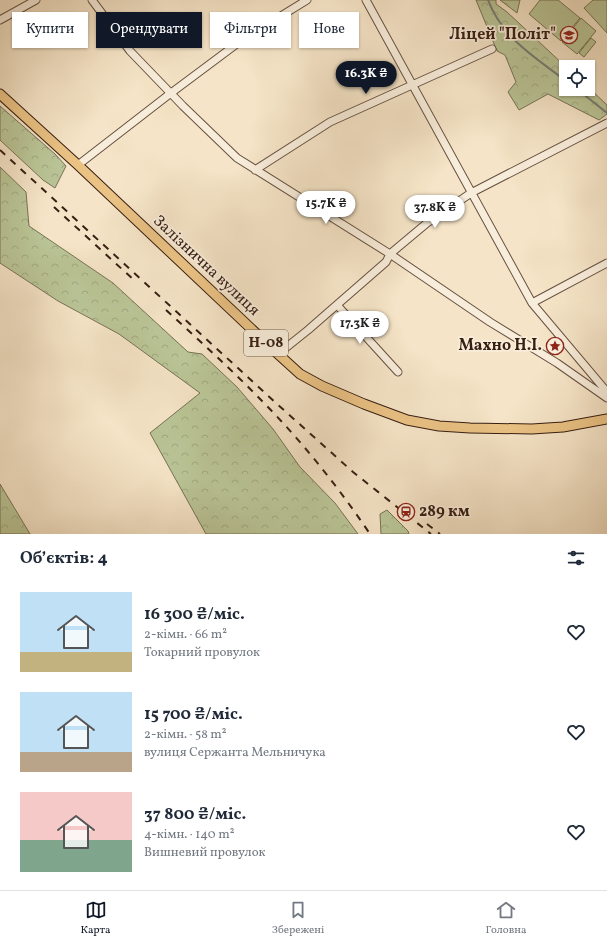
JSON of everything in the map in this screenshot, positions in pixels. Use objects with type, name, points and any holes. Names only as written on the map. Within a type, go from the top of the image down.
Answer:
[{"type":"main road","name":"Залізнична вулиця","points":[[0,94],[78,165],[300,374],[322,386],[407,420],[439,426],[532,429],[563,427],[607,419]]},
{"type":"street","points":[[2,16],[36,0]]},
{"type":"street","points":[[92,0],[130,51],[170,93],[237,158],[390,254],[490,322],[557,363],[607,398]]},
{"type":"street","points":[[78,165],[170,93],[242,40],[307,0]]},
{"type":"street","points":[[366,0],[532,303],[607,392]]},
{"type":"street","points":[[255,170],[330,122],[492,49]]},
{"type":"street","points":[[278,354],[386,262],[390,254],[427,222],[471,193],[607,123]]},
{"type":"street","points":[[532,303],[607,263]]},
{"type":"street","points":[[337,305],[398,372]]},
{"type":"green space","points":[[476,0],[496,0],[496,4],[507,12],[559,60],[559,96],[595,96],[595,94],[607,105],[607,114],[599,120],[548,94],[519,110],[508,92],[516,82],[505,55],[497,51]]},
{"type":"green space","points":[[500,0],[520,0],[517,13]]},
{"type":"green space","points":[[540,0],[558,0],[580,18],[561,41],[529,14]]},
{"type":"green space","points":[[593,0],[607,0],[607,33],[584,8]]},
{"type":"green space","points":[[581,18],[596,31],[577,54],[562,42]]},
{"type":"green space","points":[[591,38],[596,42],[584,57],[579,53]]},
{"type":"green space","points":[[0,106],[55,154],[66,166],[55,188],[43,180],[0,140]]},
{"type":"green space","points":[[0,167],[26,192],[29,226],[113,283],[188,352],[202,354],[237,387],[273,429],[300,467],[335,503],[358,534],[206,534],[150,433],[200,393],[119,334],[58,301],[0,263]]},
{"type":"green space","points":[[0,484],[30,534],[0,534]]},
{"type":"green space","points":[[387,510],[408,531],[409,534],[381,534],[380,514]]},
{"type":"waterway","points":[[488,0],[494,14],[511,36],[521,46],[559,76]]},
{"type":"waterway","points":[[586,96],[607,113]]},
{"type":"railway","points":[[0,150],[353,472],[431,534]]},
{"type":"railway","points":[[54,207],[135,281]]},
{"type":"railway","points":[[166,310],[229,368],[294,435],[346,500],[370,534]]},
{"type":"railway","points":[[427,524],[440,534]]},
{"type":"place","name":"Ліцей \"Політ\"","points":[[569,35]]},
{"type":"place","name":"Махно Н.І.","points":[[555,346]]},
{"type":"place","name":"289 км","points":[[406,512]]}]
